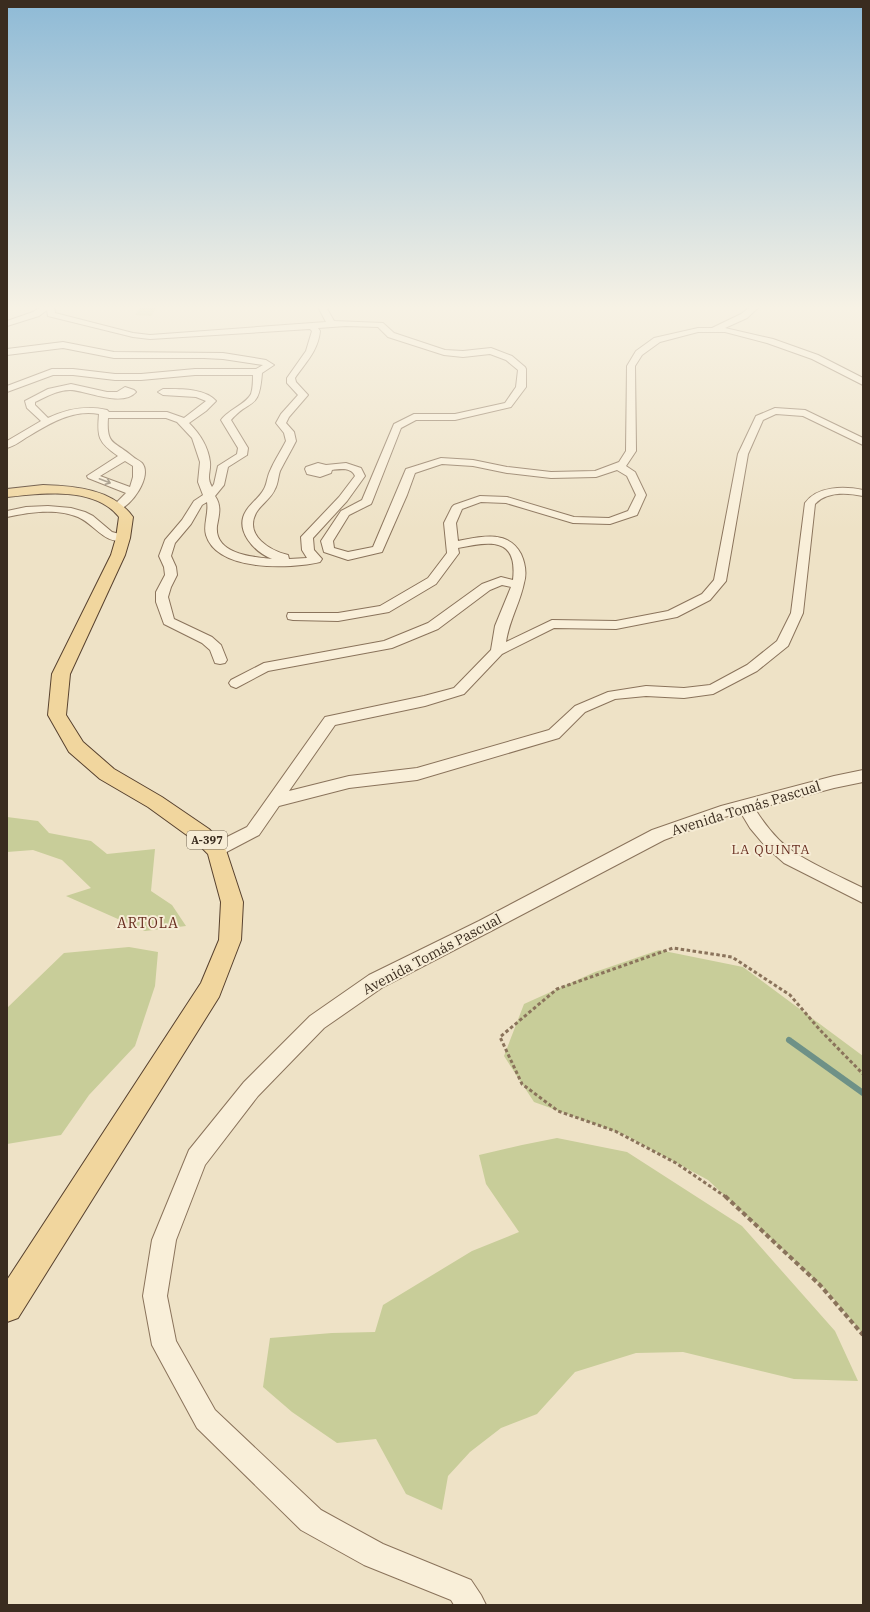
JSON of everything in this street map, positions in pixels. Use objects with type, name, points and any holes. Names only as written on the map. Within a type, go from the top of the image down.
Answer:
[{"type":"main road","points":[[7,493],[43,489],[68,490],[96,496],[118,507]]},
{"type":"main road","name":"A-397","points":[[7,1306],[211,989],[230,940],[232,902],[217,850],[202,835],[161,806],[107,774],[76,747],[57,715],[61,674],[118,554],[123,538],[126,517],[118,507]]},
{"type":"street","points":[[7,389],[30,380]]},
{"type":"street","points":[[220,660],[216,648],[207,640],[169,621],[163,606],[163,587],[171,575],[170,567],[165,556],[169,542],[187,522],[198,503],[209,496],[218,485],[223,466],[242,455],[243,448],[226,420],[230,414],[246,404],[255,396],[258,380]]},
{"type":"street","points":[[104,415],[167,415],[180,420],[197,437],[205,462],[203,482],[207,486],[209,496],[213,503],[214,514],[211,528],[212,538],[217,546],[240,558],[279,563],[308,562],[316,559],[311,557],[281,558],[272,556],[258,545],[249,530],[248,518],[257,504],[270,489],[274,473],[292,441],[289,432],[281,423],[283,417],[303,395],[292,383],[291,380]]},
{"type":"street","points":[[521,380],[521,387],[508,405],[455,417],[414,417],[397,426],[367,502],[345,513],[327,541],[328,550],[348,556],[378,550],[402,494],[410,471],[441,461],[473,463],[507,470],[550,475],[596,474],[623,464],[631,451],[631,380]]},
{"type":"street","points":[[47,422],[30,406],[30,400],[51,391],[71,387],[107,395],[121,393]]},
{"type":"street","points":[[163,392],[198,395],[208,398],[211,401],[203,409],[183,423]]},
{"type":"street","points":[[7,445],[47,422],[70,413],[95,409],[104,412],[103,436],[109,445],[138,465],[139,470],[133,492],[118,507]]},
{"type":"street","points":[[217,850],[253,831],[330,721],[425,702],[459,691],[497,651],[552,624],[616,625],[672,614],[706,597],[720,581],[743,454],[759,418],[775,411],[805,413],[863,442]]},
{"type":"street","points":[[126,456],[92,476],[133,492]]},
{"type":"street","points":[[311,557],[306,544],[307,536],[343,498],[360,476],[357,470],[350,466],[338,465],[326,468]]},
{"type":"street","points":[[293,616],[338,617],[384,609],[432,581],[453,553],[450,523],[458,507],[480,499],[507,500],[573,520],[610,521],[633,513],[642,495],[631,474],[618,466]]},
{"type":"street","points":[[274,801],[349,782],[417,774],[554,734],[580,709],[613,695],[646,691],[684,693],[713,689],[752,668],[783,643],[797,613],[810,503],[819,495],[831,492],[856,491],[863,493]]},
{"type":"street","points":[[7,514],[32,509],[54,509],[72,512],[88,518],[110,536],[123,538]]},
{"type":"street","points":[[452,546],[484,540],[500,540],[509,544],[515,553],[519,563],[520,574],[518,585],[502,626],[497,651]]},
{"type":"street","points":[[236,683],[264,667],[387,645],[433,626],[486,587],[501,581],[518,585]]},
{"type":"street","name":"Avenida Tomás Pascual","points":[[471,1605],[461,1590],[374,1555],[311,1520],[206,1419],[164,1344],[155,1296],[164,1240],[197,1158],[251,1090],[317,1022],[376,980],[485,926],[658,835],[721,812],[834,782],[863,776]]},
{"type":"street","points":[[746,806],[760,828],[772,842],[790,858],[863,896]]},
{"type":"path","points":[[863,1074],[820,1030],[790,995],[732,957],[672,948],[557,989],[500,1037],[522,1084],[558,1111],[615,1131],[676,1163],[722,1193],[820,1284],[863,1335]]},
{"type":"green space","points":[[7,817],[38,821],[49,833],[91,841],[107,854],[155,849],[151,891],[172,905],[186,926],[145,931],[66,896],[91,888],[62,860],[33,850],[7,852]]},
{"type":"green space","points":[[129,947],[158,952],[155,986],[135,1046],[89,1095],[61,1135],[7,1144],[7,1008],[64,953]]},
{"type":"green space","points":[[659,950],[743,967],[863,1056],[863,1334],[827,1291],[708,1180],[623,1134],[534,1102],[504,1056],[524,1004],[595,972]]},
{"type":"green space","points":[[557,1138],[627,1152],[742,1226],[835,1331],[858,1381],[794,1379],[683,1352],[636,1353],[575,1372],[537,1414],[501,1428],[470,1452],[448,1476],[442,1510],[406,1494],[376,1439],[337,1443],[292,1412],[263,1387],[270,1338],[332,1333],[375,1332],[383,1305],[472,1251],[519,1232],[486,1184],[479,1155]]},
{"type":"waterway","points":[[789,1040],[863,1093]]},
{"type":"district","name":"LA QUINTA","points":[[771,849]]},
{"type":"district","name":"ARTOLA","points":[[148,923]]}]
